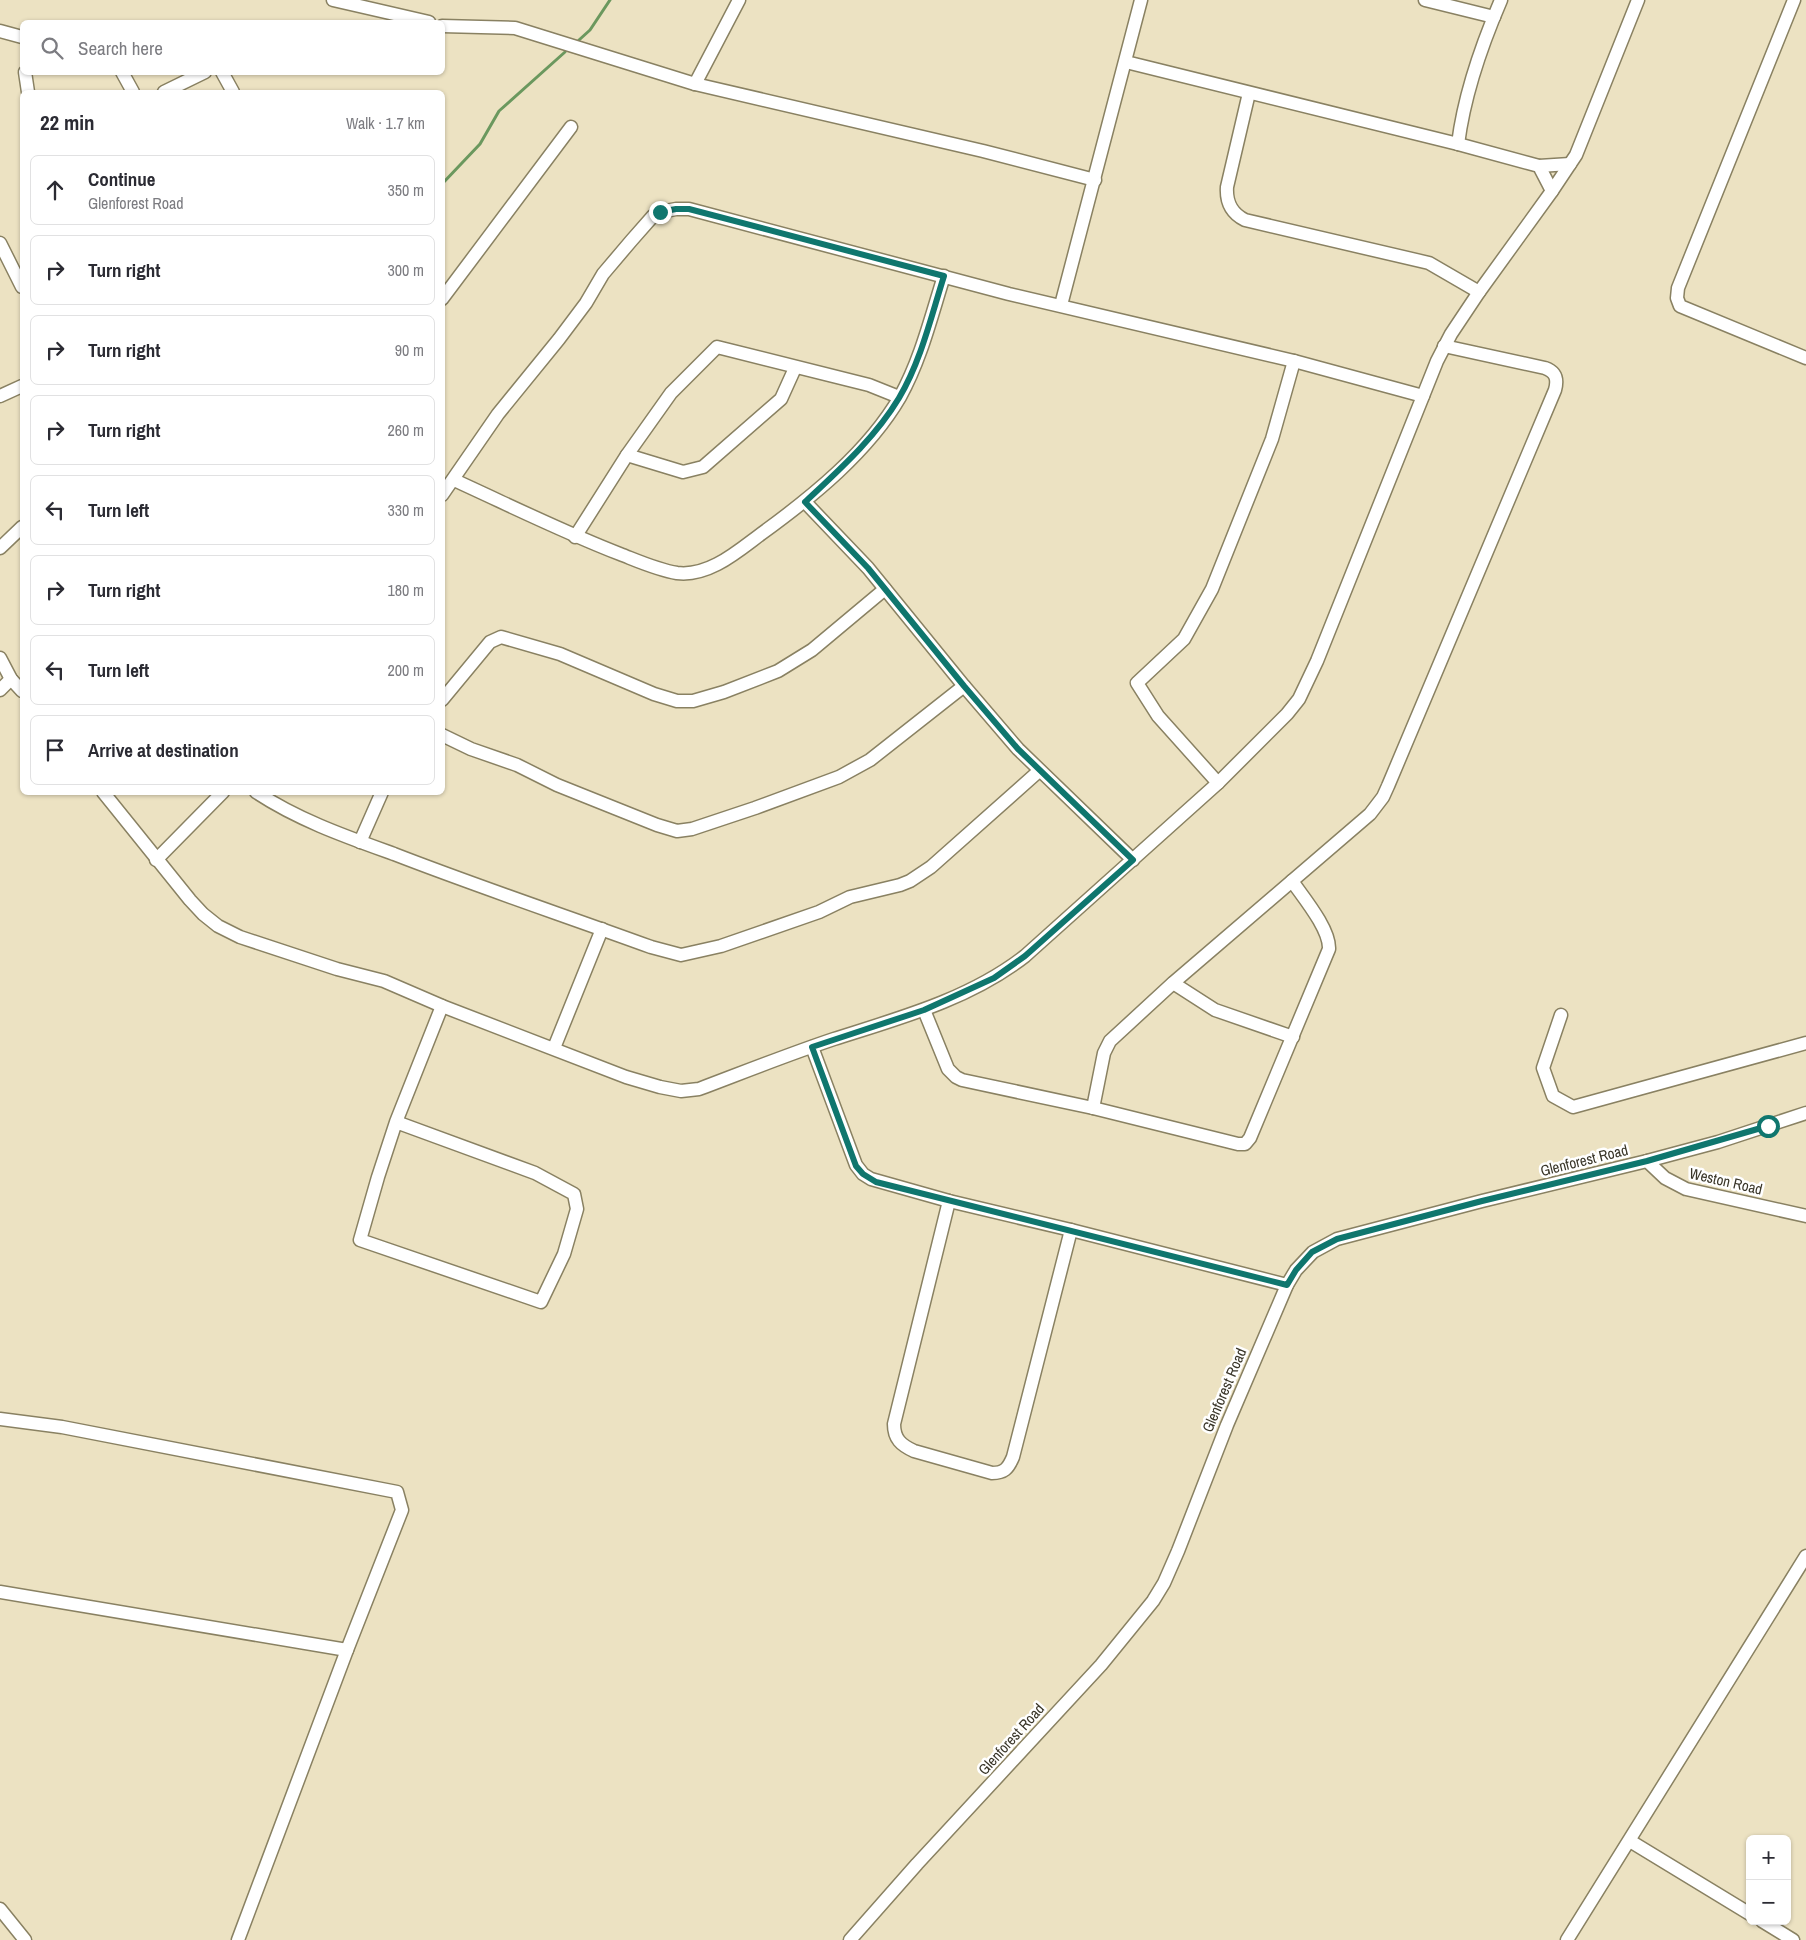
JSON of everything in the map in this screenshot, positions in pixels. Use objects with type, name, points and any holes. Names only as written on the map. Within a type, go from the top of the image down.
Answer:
[{"type":"street","points":[[332,0],[420,20]]},
{"type":"street","points":[[695,84],[739,0]]},
{"type":"street","points":[[1061,305],[1142,0]]},
{"type":"street","points":[[1425,0],[1494,17]]},
{"type":"street","points":[[1458,144],[1465,105],[1501,0]]},
{"type":"street","points":[[104,795],[156,860],[203,914],[218,926],[240,937],[338,969],[384,981],[442,1006],[626,1077],[660,1087],[681,1091],[699,1089],[812,1047],[924,1010],[994,978],[1008,969],[1218,783],[1287,714],[1299,699],[1309,680],[1444,346],[1570,164],[1584,136],[1638,0]]},
{"type":"street","points":[[1794,0],[1678,288],[1677,298],[1680,306],[1806,358]]},
{"type":"street","points":[[445,26],[515,28],[695,84],[983,151],[1095,180]]},
{"type":"street","points":[[0,31],[20,36]]},
{"type":"street","points":[[1126,62],[1458,144],[1539,166],[1570,164]]},
{"type":"street","points":[[25,75],[28,90]]},
{"type":"street","points":[[124,75],[132,90]]},
{"type":"street","points":[[168,90],[199,75]]},
{"type":"street","points":[[224,75],[233,90]]},
{"type":"street","points":[[1249,93],[1227,187],[1228,202],[1232,211],[1237,216],[1244,220],[1429,263],[1480,292]]},
{"type":"street","points":[[445,295],[571,127]]},
{"type":"street","points":[[1539,166],[1552,192]]},
{"type":"street","points":[[445,491],[498,414],[570,325],[603,274],[642,229],[660,212],[676,209],[689,209],[944,276],[1294,361],[1423,396]]},
{"type":"street","points":[[0,244],[20,283]]},
{"type":"street","points":[[454,480],[575,537],[655,567],[679,573],[708,568],[728,559],[805,502],[853,456],[878,428],[899,397],[915,366],[944,276]]},
{"type":"street","points":[[1093,1108],[1107,1046],[1173,983],[1370,814],[1382,797],[1556,390],[1556,375],[1552,370],[1444,346]]},
{"type":"street","points":[[575,537],[627,454],[671,393],[716,347],[869,385],[899,397]]},
{"type":"street","points":[[1218,783],[1158,716],[1137,683],[1184,639],[1212,589],[1272,439],[1294,361]]},
{"type":"street","points":[[627,454],[683,472],[703,467],[781,399],[795,368]]},
{"type":"street","points":[[0,396],[20,387]]},
{"type":"street","points":[[805,502],[868,568],[964,686],[1040,771],[1133,860]]},
{"type":"street","points":[[0,548],[20,529]]},
{"type":"street","points":[[445,696],[490,642],[501,637],[560,654],[654,694],[677,701],[693,701],[724,692],[778,671],[812,650],[885,589]]},
{"type":"street","points":[[0,658],[20,689]]},
{"type":"street","points":[[0,690],[12,679]]},
{"type":"street","points":[[445,736],[471,749],[517,765],[557,785],[657,825],[683,831],[705,826],[854,770],[870,760],[964,686]]},
{"type":"street","points":[[260,795],[320,825],[360,842],[658,949],[681,955],[720,946],[819,912],[850,897],[900,885],[931,866],[1040,771]]},
{"type":"street","points":[[156,860],[220,795]]},
{"type":"street","points":[[360,842],[381,795]]},
{"type":"street","points":[[924,1010],[948,1069],[956,1077],[1093,1108],[1238,1144],[1245,1144],[1250,1138],[1293,1037],[1328,953],[1330,943],[1292,881]]},
{"type":"street","points":[[554,1048],[602,929]]},
{"type":"street","points":[[1173,983],[1215,1010],[1293,1037]]},
{"type":"street","points":[[396,1122],[535,1173],[574,1194],[577,1209],[564,1254],[540,1302],[360,1240],[396,1122],[442,1006]]},
{"type":"street","points":[[1561,1015],[1542,1068],[1553,1096],[1573,1107],[1790,1049],[1806,1043]]},
{"type":"street","points":[[812,1047],[856,1166],[863,1174],[876,1182],[1287,1285]]},
{"type":"street","name":"Glenforest Road","points":[[850,1940],[917,1864],[1101,1665],[1153,1602],[1178,1551],[1227,1425],[1287,1285],[1296,1270],[1312,1252],[1337,1239],[1718,1142],[1806,1113]]},
{"type":"street","name":"Weston Road","points":[[1647,1161],[1665,1178],[1686,1190],[1806,1216]]},
{"type":"street","points":[[949,1201],[894,1424],[894,1432],[897,1440],[903,1446],[914,1451],[992,1473],[1002,1473],[1009,1468],[1013,1457],[1071,1230]]},
{"type":"street","points":[[0,1419],[62,1427],[397,1492],[402,1510],[238,1940]]},
{"type":"street","points":[[1567,1940],[1806,1556]]},
{"type":"street","points":[[0,1592],[347,1650]]},
{"type":"street","points":[[1630,1841],[1746,1912]]},
{"type":"street","points":[[0,1909],[25,1940]]},
{"type":"street","points":[[1769,1925],[1793,1940]]},
{"type":"waterway","points":[[579,40],[590,30],[610,0]]},
{"type":"waterway","points":[[445,181],[480,144],[499,111],[565,52]]},
{"type":"route","points":[[660,212],[689,209],[944,276],[915,366],[899,397],[878,428],[846,464],[805,502],[868,568],[1018,749],[1133,860],[1025,956],[994,978],[924,1010],[812,1047],[856,1166],[863,1174],[876,1182],[1287,1285],[1296,1270],[1312,1252],[1337,1239],[1647,1161],[1768,1126]]}]
